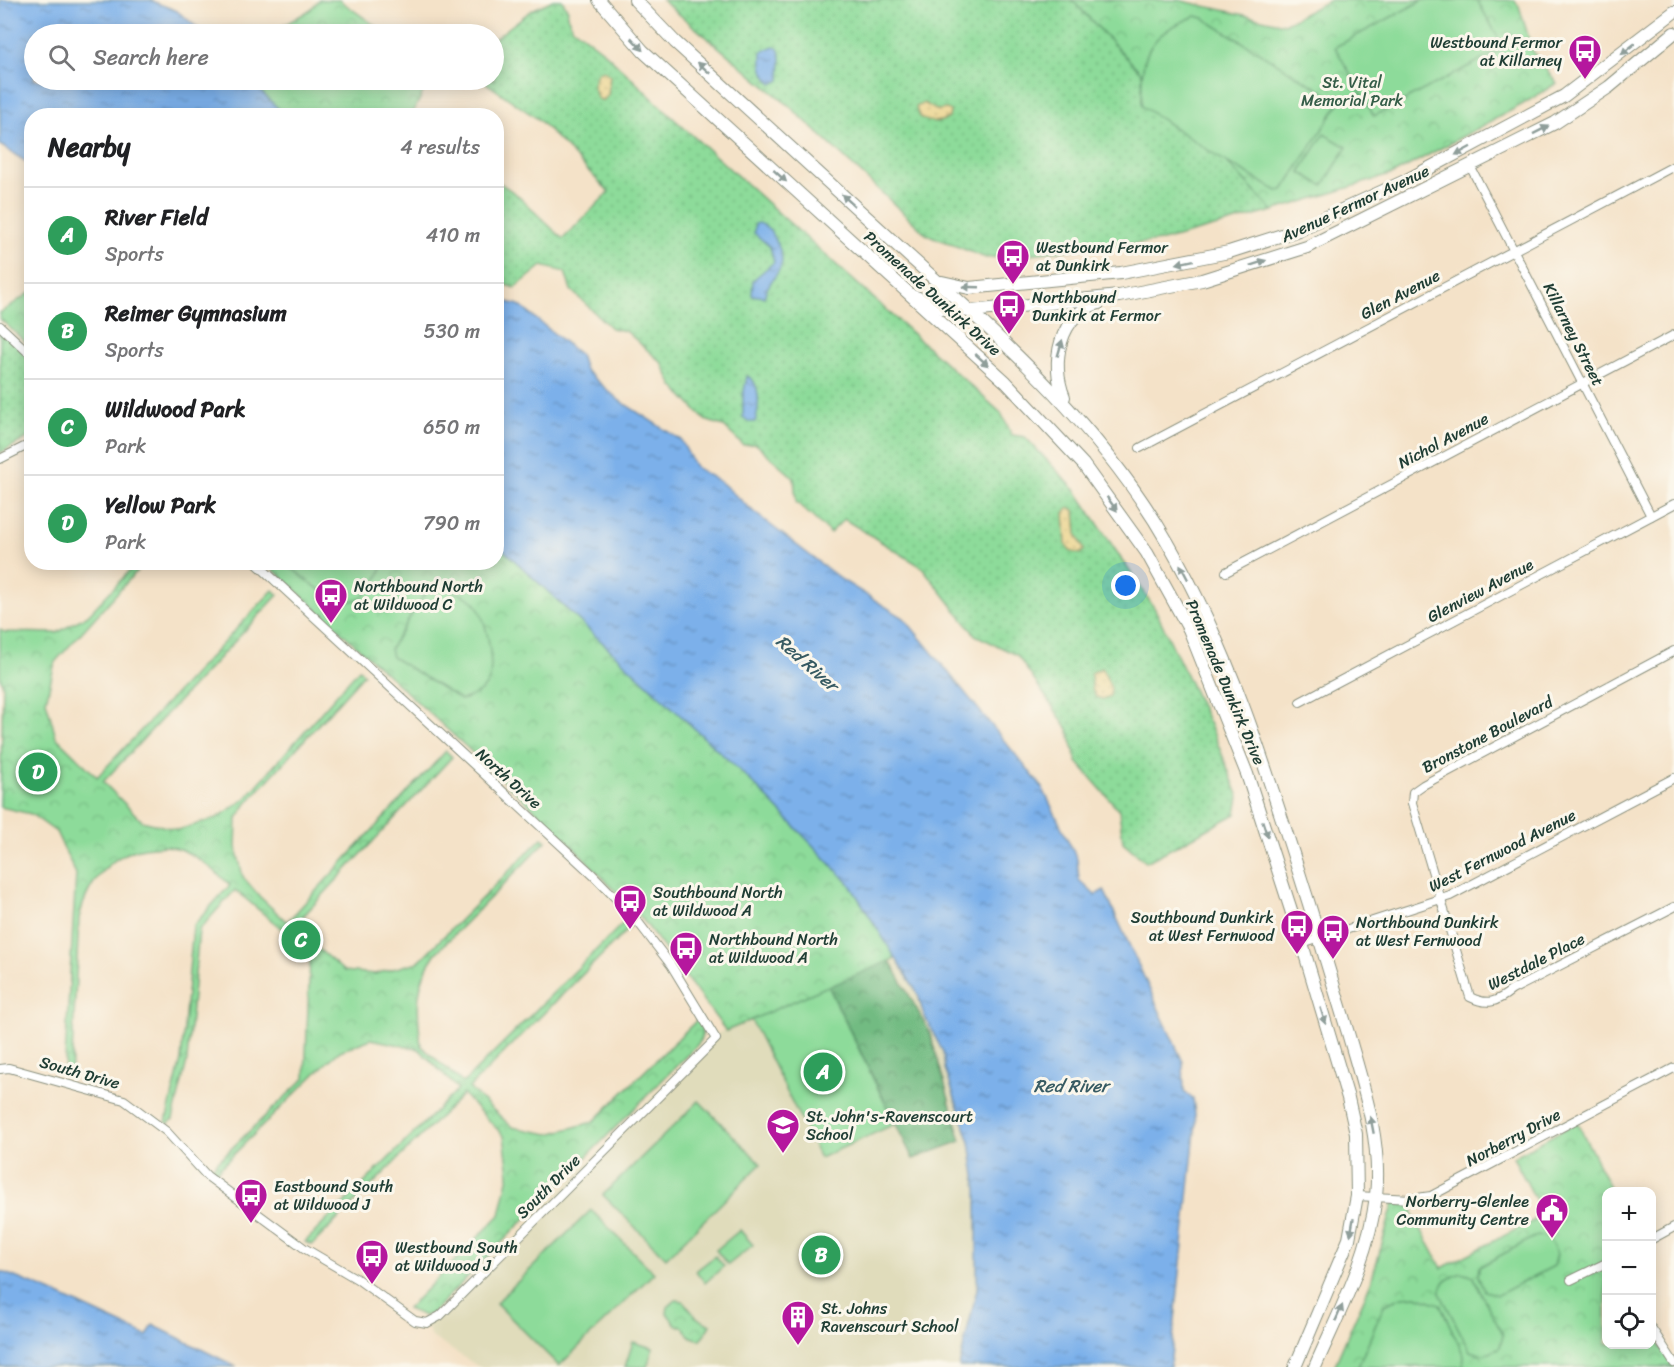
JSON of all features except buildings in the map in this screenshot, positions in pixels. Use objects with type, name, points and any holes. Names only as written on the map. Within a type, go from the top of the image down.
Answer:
[{"type":"main road","name":"Promenade Dunkirk Drive","points":[[599,0],[643,51],[1006,382],[1083,465],[1147,553],[1185,621],[1232,731],[1302,944],[1348,1098],[1356,1134],[1357,1196],[1349,1239],[1295,1367]]},
{"type":"main road","name":"Promenade Dunkirk Drive","points":[[635,0],[675,42],[971,311],[1067,404],[1104,447],[1160,529],[1205,613],[1251,724],[1320,938],[1367,1098],[1374,1133],[1376,1198],[1366,1243],[1355,1276],[1315,1367]]},
{"type":"main road","name":"Avenue Fermor Avenue","points":[[938,281],[969,288],[1043,282],[1160,267],[1229,252],[1299,230],[1353,207],[1499,132],[1582,84],[1674,12]]},
{"type":"main road","name":"Avenue Fermor Avenue","points":[[907,292],[944,309],[971,311],[1119,296],[1202,280],[1307,247],[1470,166],[1575,110],[1609,87],[1674,33]]},
{"type":"main road","points":[[1225,273],[1218,263],[1222,256],[1229,252]]},
{"type":"main road","points":[[1067,404],[1056,372],[1057,353],[1067,327],[1087,306],[1119,296]]},
{"type":"main road","points":[[1185,621],[1205,613]]},
{"type":"street","name":"Killarney Street","points":[[1470,166],[1651,516]]},
{"type":"street","name":"Glen Avenue","points":[[1140,448],[1674,166]]},
{"type":"street","points":[[0,326],[24,348]]},
{"type":"street","name":"Nichol Avenue","points":[[1226,572],[1674,335]]},
{"type":"street","points":[[0,459],[24,447]]},
{"type":"street","name":"Glenview Avenue","points":[[1300,702],[1674,504]]},
{"type":"street","name":"North Drive","points":[[264,570],[593,875],[635,918],[671,965],[716,1039]]},
{"type":"street","name":"Bronstone Boulevard","points":[[1442,899],[1412,803],[1413,792],[1674,651]]},
{"type":"street","name":"West Fernwood Avenue","points":[[1302,944],[1442,899],[1674,778]]},
{"type":"street","name":"Westdale Place","points":[[1442,899],[1470,997],[1483,1003],[1498,1001],[1512,990],[1674,907]]},
{"type":"street","name":"South Drive","points":[[0,1069],[9,1068],[67,1082],[124,1100],[167,1132],[207,1176],[255,1213],[304,1248],[357,1279],[405,1315],[415,1321],[427,1323],[440,1316],[716,1039]]},
{"type":"street","name":"Norberry Drive","points":[[1357,1196],[1410,1199],[1431,1196],[1674,1068]]},
{"type":"street","points":[[1656,1237],[1674,1227]]},
{"type":"street","points":[[1571,1280],[1602,1265]]},
{"type":"street","points":[[1656,1335],[1674,1363]]},
{"type":"shaded area","name":"St. John's-Ravenscourt School","points":[[896,958],[918,994],[923,1013],[943,1052],[945,1069],[970,1142],[977,1190],[977,1289],[959,1367],[479,1367],[430,1336],[427,1323],[440,1316],[711,1036]]},
{"type":"green space","points":[[319,0],[339,0],[373,24],[286,24],[310,10]]},
{"type":"green space","points":[[553,0],[562,0],[568,10],[567,15],[572,27],[602,50],[672,117],[1001,413],[1012,435],[1025,437],[1076,491],[1155,609],[1211,727],[1239,797],[1236,814],[1146,862],[1123,842],[1119,810],[1077,762],[1068,729],[1017,655],[975,635],[922,567],[844,519],[830,533],[796,502],[794,478],[756,444],[743,445],[723,426],[705,420],[673,386],[662,363],[626,331],[611,328],[571,290],[565,272],[542,266],[515,288],[504,284],[504,186],[516,194],[563,239],[609,192],[539,120],[496,90],[504,90],[504,31],[532,10]]},
{"type":"green space","points":[[662,0],[1072,0],[1273,211],[1162,241],[986,258],[926,234],[788,105]]},
{"type":"green space","name":"St. Vital Memorial Park","points":[[1072,0],[1178,0],[1284,24],[1330,0],[1514,0],[1519,6],[1533,52],[1557,83],[1523,104],[1393,174],[1273,211]]},
{"type":"green space","points":[[1423,0],[1477,0],[1504,48],[1374,116],[1335,47]]},
{"type":"green space","points":[[1196,16],[1203,18],[1340,102],[1283,190],[1277,191],[1223,160],[1142,106],[1142,74],[1149,49],[1166,31]]},
{"type":"green space","points":[[259,90],[424,90],[415,108],[277,108]]},
{"type":"green space","points":[[1324,134],[1347,147],[1323,186],[1300,172]]},
{"type":"green space","points":[[24,297],[24,341],[0,319],[0,313]]},
{"type":"green space","points":[[0,327],[24,351],[24,440],[0,453]]},
{"type":"green space","points":[[504,551],[754,784],[849,883],[896,958],[726,1031],[643,920],[560,833],[274,570],[504,570]]},
{"type":"green space","points":[[130,570],[138,570],[55,662],[46,701],[56,737],[97,777],[273,590],[278,595],[103,782],[142,821],[178,830],[217,818],[245,799],[359,669],[364,674],[248,802],[237,818],[236,847],[243,877],[260,897],[287,922],[446,751],[452,757],[293,927],[344,971],[375,974],[418,962],[542,838],[546,841],[436,953],[424,975],[418,1009],[421,1046],[463,1083],[626,920],[631,926],[469,1088],[512,1127],[549,1134],[593,1122],[698,1019],[701,1025],[702,1035],[698,1044],[432,1313],[424,1316],[407,1309],[500,1215],[509,1175],[504,1136],[463,1094],[312,1245],[305,1242],[458,1089],[419,1049],[371,1039],[340,1051],[216,1172],[211,1168],[305,1078],[310,959],[306,949],[235,890],[199,930],[187,1061],[173,1119],[168,1124],[166,1122],[181,1060],[193,926],[230,885],[196,857],[170,846],[139,849],[114,861],[96,880],[83,904],[79,918],[71,1076],[64,1075],[76,874],[56,832],[31,814],[0,807],[3,686],[0,676],[0,629],[4,632],[57,633],[88,615]]},
{"type":"green space","points":[[294,570],[381,570],[372,587],[360,598],[352,601],[343,601],[321,591]]},
{"type":"green space","points":[[503,570],[878,939],[930,1033],[961,1141],[913,1159],[804,936]]},
{"type":"green space","points":[[429,587],[463,595],[473,601],[482,616],[490,653],[490,675],[486,686],[473,696],[461,700],[392,657],[390,649]]},
{"type":"green space","points":[[828,986],[895,1124],[820,1158],[751,1020]]},
{"type":"green space","points":[[699,1101],[761,1164],[666,1258],[603,1195]]},
{"type":"green space","name":"Norberry-Glenlee Community Centre","points":[[1577,1122],[1610,1187],[1602,1187],[1602,1349],[1656,1349],[1656,1340],[1674,1367],[1334,1367],[1371,1282],[1394,1202],[1413,1202],[1413,1214],[1442,1268],[1544,1215],[1513,1157]]},
{"type":"green space","points":[[591,1210],[654,1273],[559,1366],[496,1303]]},
{"type":"green space","points":[[740,1230],[753,1245],[728,1265],[716,1250]]},
{"type":"green space","points":[[1538,1235],[1549,1239],[1557,1254],[1554,1266],[1498,1295],[1485,1291],[1478,1276],[1479,1267]]},
{"type":"green space","points":[[715,1256],[724,1266],[705,1283],[696,1271]]},
{"type":"green space","points":[[1461,1273],[1472,1276],[1503,1335],[1500,1347],[1484,1355],[1470,1351],[1440,1293],[1444,1281]]},
{"type":"green space","points":[[1416,1296],[1440,1304],[1464,1356],[1463,1367],[1358,1367],[1384,1305],[1402,1297]]},
{"type":"green space","points":[[676,1300],[683,1301],[696,1317],[710,1325],[701,1340],[689,1336],[683,1327],[676,1325],[667,1313],[668,1307]]},
{"type":"green space","points":[[633,1342],[653,1348],[647,1367],[625,1367]]},
{"type":"sand","points":[[603,70],[610,76],[608,95],[603,101],[597,98],[593,85],[597,73]]},
{"type":"sand","points":[[924,103],[936,110],[947,109],[950,111],[949,118],[934,122],[924,120],[920,117],[916,107]]},
{"type":"sand","points":[[1069,508],[1075,510],[1077,535],[1084,550],[1080,554],[1070,551],[1066,545],[1064,513]]},
{"type":"sand","points":[[1102,668],[1111,688],[1110,696],[1103,699],[1096,697],[1092,689],[1091,673]]},
{"type":"water","points":[[0,0],[150,0],[177,11],[193,24],[24,24],[24,90],[259,90],[278,108],[24,108],[24,160],[0,145]]},
{"type":"water","points":[[773,46],[778,48],[781,57],[780,80],[772,84],[764,73],[762,52]]},
{"type":"water","points":[[759,223],[767,227],[772,234],[782,258],[779,271],[767,288],[764,297],[752,295],[753,280],[774,262],[770,247],[754,233],[755,224]]},
{"type":"water","name":"Red River","points":[[504,301],[519,305],[580,355],[585,370],[620,401],[681,440],[695,467],[722,483],[755,513],[842,580],[904,618],[1042,787],[1077,859],[1079,880],[1095,895],[1104,890],[1183,1062],[1184,1092],[1193,1098],[1196,1122],[1170,1367],[959,1367],[977,1289],[977,1190],[970,1142],[945,1069],[943,1052],[923,1013],[918,994],[849,883],[754,784],[504,551]]},
{"type":"water","points":[[747,376],[752,379],[757,390],[758,410],[755,422],[749,422],[743,417],[743,396]]},
{"type":"water","points":[[0,1271],[50,1291],[147,1336],[153,1325],[237,1367],[0,1367]]},
{"type":"place","name":"Westbound Fermor at Killarney","points":[[1585,80]]},
{"type":"place","name":"Westbound Fermor at Dunkirk","points":[[1013,285]]},
{"type":"place","name":"Northbound Dunkirk at Fermor","points":[[1009,335]]},
{"type":"place","name":"Northbound North at Wildwood C","points":[[331,624]]},
{"type":"place","name":"Yellow Park","points":[[38,772]]},
{"type":"place","name":"Southbound North at Wildwood A","points":[[630,930]]},
{"type":"place","name":"Wildwood Park","points":[[301,940]]},
{"type":"place","name":"Southbound Dunkirk at West Fernwood","points":[[1297,955]]},
{"type":"place","name":"Northbound Dunkirk at West Fernwood","points":[[1333,960]]},
{"type":"place","name":"Northbound North at Wildwood A","points":[[686,977]]},
{"type":"place","name":"River Field","points":[[823,1072]]},
{"type":"place","name":"St. John's-Ravenscourt School","points":[[783,1154]]},
{"type":"place","name":"Eastbound South at Wildwood J","points":[[251,1224]]},
{"type":"place","name":"Norberry-Glenlee Community Centre","points":[[1552,1239]]},
{"type":"place","name":"Reimer Gymnasium","points":[[821,1255]]},
{"type":"place","name":"Westbound South at Wildwood J","points":[[372,1285]]},
{"type":"place","name":"St. Johns Ravenscourt School","points":[[798,1346]]}]
